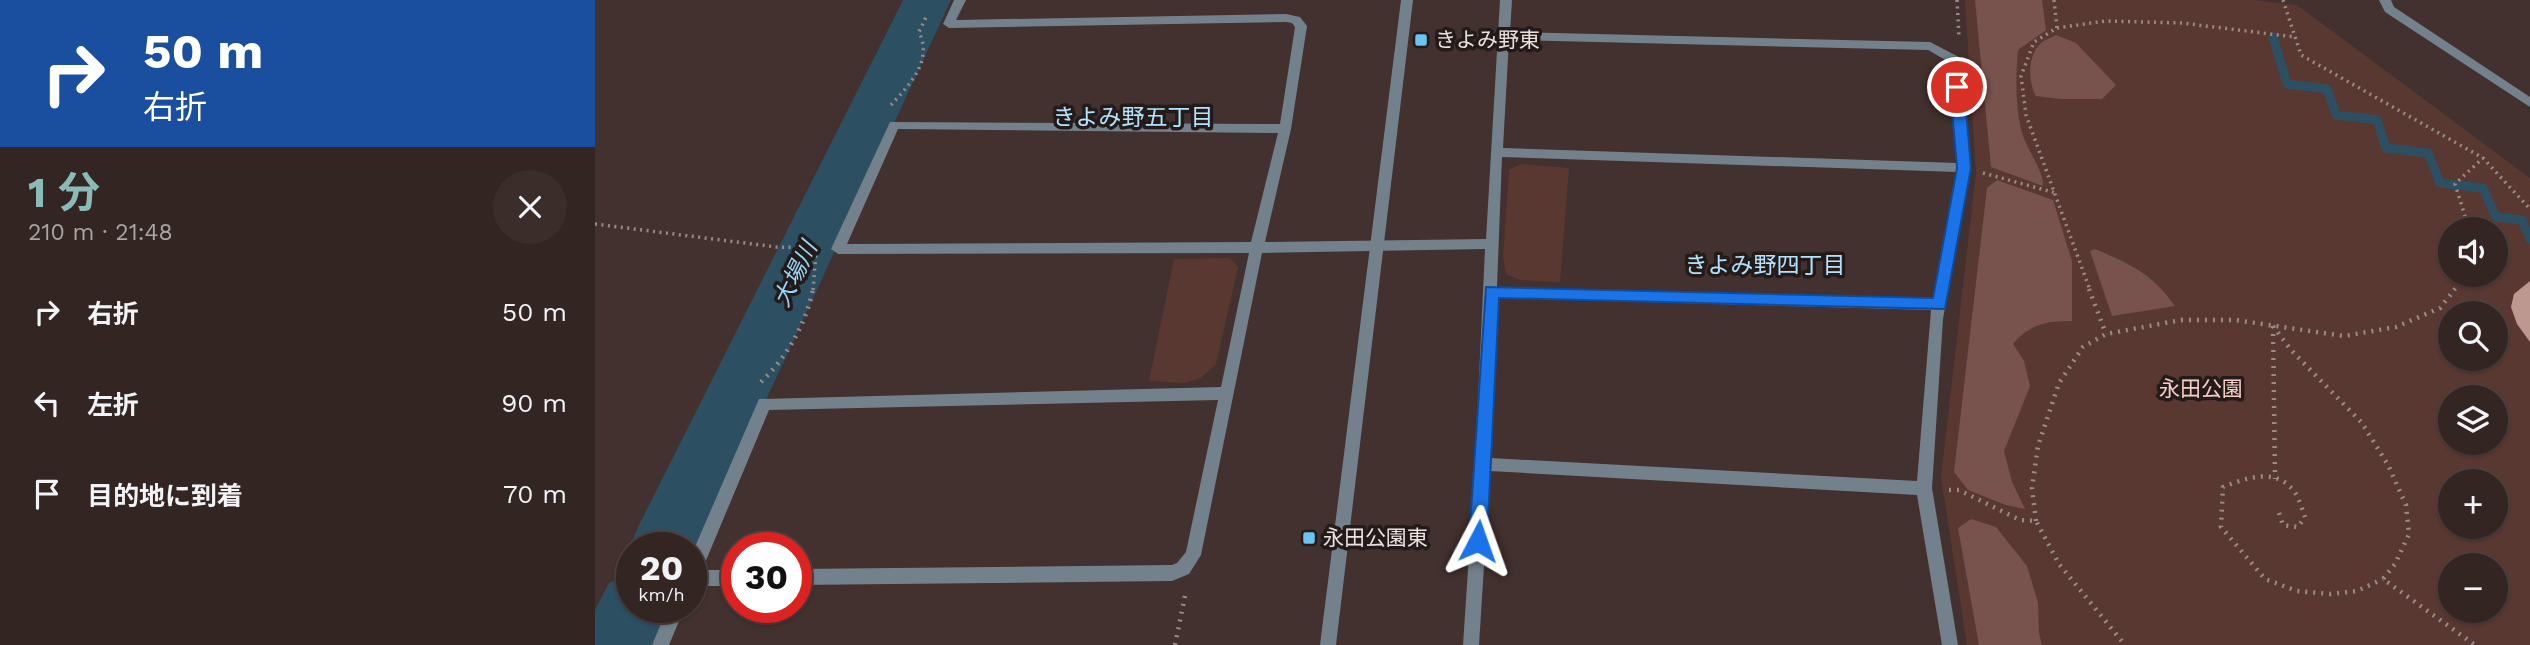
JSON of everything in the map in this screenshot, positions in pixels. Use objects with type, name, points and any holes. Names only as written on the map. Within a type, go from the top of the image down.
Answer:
[{"type":"street","points":[[812,577],[1172,573],[1183,569],[1193,555],[1257,246],[1285,130],[1301,26],[1296,20],[1286,18],[949,24],[961,0]]},
{"type":"street","points":[[1328,645],[1407,0]]},
{"type":"street","points":[[1471,645],[1483,464],[1496,152],[1506,36],[1506,0]]},
{"type":"street","points":[[2385,0],[2389,9],[2530,103]]},
{"type":"street","points":[[1506,36],[1930,46],[1955,60],[1964,168],[1939,305],[1923,488],[1950,645]]},
{"type":"street","points":[[1285,130],[894,125],[838,249],[1493,244]]},
{"type":"street","points":[[1496,152],[1964,168]]},
{"type":"street","points":[[1491,292],[1939,305]]},
{"type":"street","points":[[707,539],[764,404],[1228,393]]},
{"type":"street","points":[[1483,464],[1923,488]]},
{"type":"street","points":[[660,645],[670,623]]},
{"type":"path","points":[[1945,53],[1959,41],[1957,0]]},
{"type":"path","points":[[2054,0],[2057,28]]},
{"type":"path","points":[[2283,0],[2301,55],[2483,158],[2530,209]]},
{"type":"path","points":[[886,110],[913,81],[921,66],[926,48],[925,40],[919,32],[929,11]]},
{"type":"path","points":[[2106,334],[2057,193],[2026,115],[2021,76],[2034,42],[2057,28],[2105,21],[2169,23],[2295,37]]},
{"type":"path","points":[[2465,217],[2455,184],[2483,158]]},
{"type":"path","points":[[1964,168],[2057,193]]},
{"type":"path","points":[[595,224],[776,247],[818,248]]},
{"type":"path","points":[[752,388],[771,373],[797,333],[814,288],[812,261],[824,236]]},
{"type":"path","points":[[2125,645],[2059,564],[2036,521],[2032,488],[2038,446],[2059,383],[2083,348],[2106,334],[2181,320],[2235,320],[2344,336],[2396,327],[2440,308],[2457,287]]},
{"type":"path","points":[[2273,325],[2275,479]]},
{"type":"path","points":[[2273,325],[2291,350],[2362,423],[2388,465],[2406,505],[2409,534],[2395,564],[2383,579],[2357,591],[2330,594],[2297,591],[2265,579],[2221,527],[2223,487],[2255,475],[2275,479],[2294,491],[2305,517],[2298,527],[2283,525],[2279,513]]},
{"type":"path","points":[[1923,488],[1959,491],[2020,520],[2036,521]]},
{"type":"path","points":[[1175,645],[1187,589],[1183,569]]},
{"type":"path","points":[[2383,579],[2475,645]]},
{"type":"green space","name":"永田公園","points":[[1965,0],[2252,0],[2297,5],[2530,178],[2530,645],[1967,645],[1941,477],[1976,173]]},
{"type":"green space","points":[[1521,164],[1569,168],[1560,282],[1520,280],[1506,274],[1503,257],[1509,170]]},
{"type":"green space","points":[[1230,258],[1238,267],[1216,364],[1201,378],[1185,383],[1149,381],[1174,259]]},
{"type":"shaded area","points":[[1975,0],[2042,0],[2046,30],[2018,50],[2017,90],[2021,129],[2041,173],[2043,186],[1991,167]]},
{"type":"shaded area","points":[[2056,35],[2076,43],[2116,85],[2102,99],[2036,96],[2030,77],[2033,55],[2041,43]]},
{"type":"shaded area","points":[[1997,180],[2053,200],[2072,261],[2072,321],[2039,325],[2019,337],[2013,344],[2024,361],[2030,386],[2004,451],[2012,482],[2025,509],[2006,505],[1968,490],[1954,472],[1987,188]]},
{"type":"shaded area","points":[[2095,249],[2140,271],[2158,285],[2175,306],[2112,316],[2090,251]]},
{"type":"shaded area","points":[[1971,519],[1996,527],[2027,566],[2038,603],[2042,645],[1979,645],[1958,528]]},
{"type":"waterway","name":"大場川","points":[[671,532],[927,0]]},
{"type":"waterway","points":[[2273,37],[2287,84],[2327,89],[2336,115],[2377,120],[2386,148],[2428,153],[2440,183],[2483,188],[2496,217],[2522,220],[2530,239]]},
{"type":"waterway","name":"大場川","points":[[615,645],[626,623]]},
{"type":"place","name":"きよみ野東","points":[[1421,40]]},
{"type":"place","name":"永田公園東","points":[[1309,538]]},
{"type":"district","name":"きよみ野五丁目","points":[[1133,117]]},
{"type":"district","name":"きよみ野四丁目","points":[[1765,265]]},
{"type":"route","points":[[1478,541],[1491,292],[1939,305],[1964,168],[1957,87]]}]
